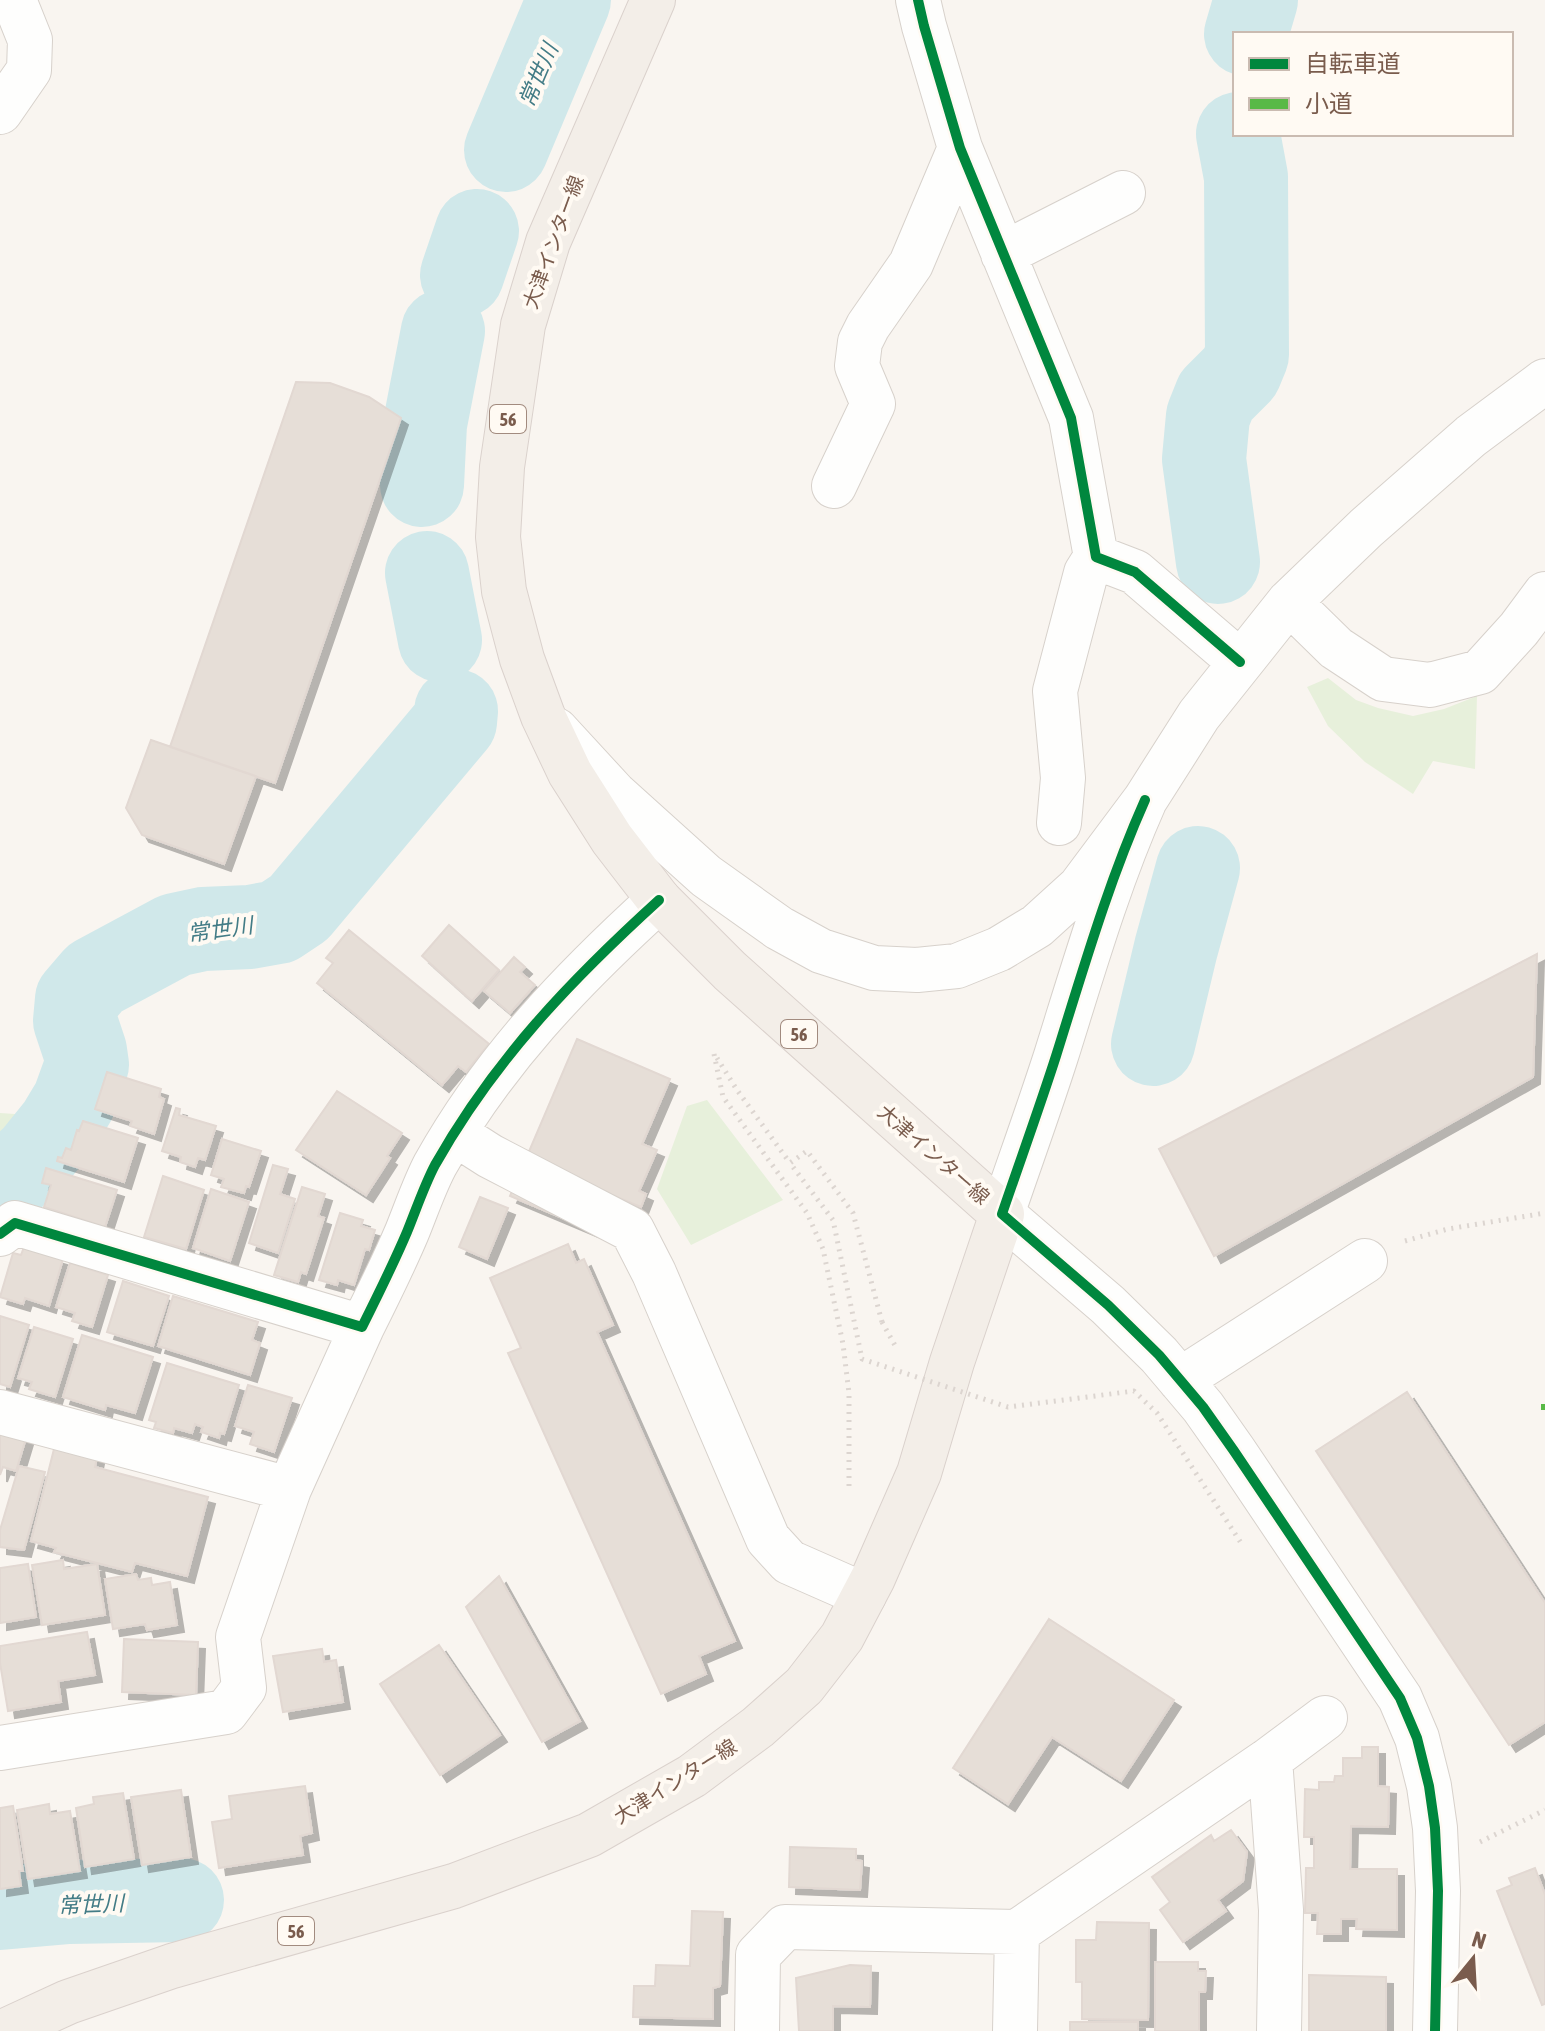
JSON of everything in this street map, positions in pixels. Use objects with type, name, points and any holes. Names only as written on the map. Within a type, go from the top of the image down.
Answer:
[{"type":"main road","name":"大津インター線","points":[[5,2031],[68,2002],[172,1966],[454,1886],[589,1835],[692,1776],[758,1727],[804,1686],[842,1637],[864,1595],[919,1473],[952,1362],[1002,1214],[730,971],[659,900],[612,839],[570,773],[543,716],[522,659],[504,591],[498,537],[502,467],[523,325],[548,242],[653,0]]},
{"type":"street","points":[[0,112],[29,70],[30,40],[14,0]]},
{"type":"street","points":[[918,0],[960,148],[1071,418],[1096,557],[1086,573],[1055,691],[1063,778],[1059,823]]},
{"type":"street","points":[[834,486],[873,404],[857,366],[860,342],[911,264],[960,148]]},
{"type":"street","points":[[1003,254],[1123,193]]},
{"type":"street","points":[[543,716],[614,793],[706,876],[779,928],[821,951],[874,968],[917,970],[957,966],[999,949],[1025,934],[1080,887],[1145,800],[1199,715],[1289,602],[1366,528],[1471,436],[1545,381]]},
{"type":"street","points":[[1096,557],[1135,572],[1240,662]]},
{"type":"street","points":[[1289,602],[1336,648],[1383,679],[1430,685],[1480,672],[1519,629],[1545,594]]},
{"type":"street","points":[[1145,800],[1102,910],[1002,1214],[1108,1305],[1159,1355],[1203,1407],[1400,1698],[1417,1738],[1435,1828],[1438,1891],[1435,2031]]},
{"type":"street","points":[[0,1748],[226,1712],[244,1688],[238,1637],[289,1489],[388,1276],[434,1168],[468,1111],[515,1046],[545,1011],[659,900]]},
{"type":"street","points":[[454,1133],[490,1156],[632,1230],[660,1287],[768,1539],[789,1562],[864,1595]]},
{"type":"street","points":[[0,1234],[15,1223],[362,1327]]},
{"type":"street","points":[[1180,1380],[1365,1261]]},
{"type":"street","points":[[0,1412],[289,1489]]},
{"type":"street","points":[[757,2031],[758,1955],[785,1927],[1017,1932],[1325,1718]]},
{"type":"street","points":[[1270,1759],[1281,1910],[1279,2031]]},
{"type":"street","points":[[1015,2031],[1017,1932]]},
{"type":"path","points":[[849,1490],[849,1393],[843,1344],[823,1249],[807,1213],[723,1097],[714,1054],[833,1220],[862,1359],[1008,1407],[1134,1391],[1157,1413],[1243,1546]]},
{"type":"path","points":[[790,1163],[807,1151],[853,1213],[882,1322],[897,1349]]},
{"type":"path","points":[[1365,1261],[1409,1239],[1448,1229],[1545,1213]]},
{"type":"path","points":[[1436,1863],[1545,1810]]},
{"type":"green space","points":[[1328,678],[1356,700],[1413,716],[1444,709],[1477,696],[1475,769],[1433,761],[1413,794],[1365,762],[1328,726],[1307,687]]},
{"type":"green space","points":[[707,1100],[783,1200],[691,1245],[657,1189],[687,1106]]},
{"type":"green space","points":[[0,1113],[60,1117],[0,1177]]},
{"type":"building","points":[[296,382],[330,383],[369,397],[401,418],[275,783],[170,747]]},
{"type":"building","points":[[151,740],[256,776],[224,864],[142,835],[126,808]]},
{"type":"building","points":[[449,925],[499,970],[472,1001],[422,956]]},
{"type":"building","points":[[349,930],[489,1044],[466,1072],[458,1066],[442,1085],[317,983],[333,963],[326,958]]},
{"type":"building","points":[[1537,954],[1533,1077],[1214,1256],[1159,1149]]},
{"type":"building","points":[[514,957],[525,967],[520,972],[535,985],[510,1013],[484,991]]},
{"type":"building","points":[[577,1039],[670,1079],[642,1144],[657,1150],[639,1191],[646,1194],[641,1207],[607,1193],[591,1230],[510,1196]]},
{"type":"building","points":[[107,1072],[161,1089],[159,1097],[164,1099],[154,1134],[130,1126],[132,1121],[95,1109]]},
{"type":"building","points":[[337,1091],[402,1133],[366,1195],[296,1150]]},
{"type":"building","points":[[176,1108],[180,1109],[179,1115],[216,1126],[205,1160],[198,1158],[195,1167],[180,1162],[181,1157],[162,1151]]},
{"type":"building","points":[[83,1121],[138,1138],[124,1182],[57,1161],[58,1157],[62,1158],[66,1148],[71,1150]]},
{"type":"building","points":[[222,1139],[261,1151],[244,1193],[221,1187],[224,1179],[211,1175]]},
{"type":"building","points":[[273,1165],[288,1169],[280,1194],[295,1199],[278,1253],[249,1243]]},
{"type":"building","points":[[46,1168],[117,1190],[105,1227],[44,1207],[51,1185],[42,1183]]},
{"type":"building","points":[[163,1176],[204,1190],[186,1249],[144,1237]]},
{"type":"building","points":[[302,1187],[325,1194],[318,1216],[324,1218],[306,1274],[301,1272],[298,1282],[274,1275]]},
{"type":"building","points":[[211,1189],[249,1202],[230,1261],[193,1248]]},
{"type":"building","points":[[480,1197],[508,1208],[487,1259],[459,1247]]},
{"type":"building","points":[[340,1213],[363,1220],[361,1226],[375,1230],[369,1250],[365,1249],[354,1285],[338,1280],[337,1285],[319,1280]]},
{"type":"building","points":[[568,1244],[576,1263],[584,1259],[613,1325],[597,1332],[735,1641],[699,1656],[706,1674],[661,1694],[508,1353],[521,1348],[490,1278]]},
{"type":"building","points":[[24,1247],[63,1259],[49,1306],[25,1298],[23,1304],[0,1297],[13,1253],[21,1255]]},
{"type":"building","points":[[70,1263],[108,1275],[92,1327],[72,1321],[75,1313],[56,1307]]},
{"type":"building","points":[[123,1281],[169,1296],[153,1346],[107,1332]]},
{"type":"building","points":[[173,1296],[258,1322],[252,1340],[260,1343],[250,1375],[158,1346]]},
{"type":"building","points":[[0,1316],[29,1325],[10,1387],[0,1384]]},
{"type":"building","points":[[34,1327],[73,1339],[55,1397],[29,1389],[32,1382],[18,1378]]},
{"type":"building","points":[[82,1335],[153,1357],[135,1413],[106,1405],[105,1410],[63,1397]]},
{"type":"building","points":[[167,1363],[239,1385],[224,1434],[220,1433],[219,1438],[201,1432],[203,1427],[195,1424],[192,1433],[174,1428],[173,1433],[154,1428],[156,1422],[149,1420]]},
{"type":"building","points":[[248,1385],[292,1398],[274,1452],[250,1444],[254,1432],[235,1426]]},
{"type":"building","points":[[1407,1392],[1545,1603],[1545,1722],[1509,1745],[1316,1451]]},
{"type":"building","points":[[0,1429],[26,1438],[16,1471],[3,1467],[0,1475]]},
{"type":"building","points":[[56,1441],[98,1452],[95,1467],[208,1497],[187,1576],[135,1563],[132,1572],[54,1552],[56,1548],[31,1541]]},
{"type":"building","points":[[19,1466],[45,1472],[24,1550],[0,1547],[0,1530]]},
{"type":"building","points":[[63,1560],[64,1569],[97,1564],[105,1615],[42,1625],[32,1565]]},
{"type":"building","points":[[28,1564],[36,1617],[0,1623],[0,1568]]},
{"type":"building","points":[[136,1574],[138,1580],[151,1578],[152,1585],[170,1582],[177,1625],[147,1630],[145,1624],[113,1629],[105,1579]]},
{"type":"building","points":[[499,1576],[580,1721],[542,1742],[466,1607]]},
{"type":"building","points":[[1049,1619],[1174,1700],[1121,1781],[1052,1737],[1008,1804],[953,1768]]},
{"type":"building","points":[[87,1632],[95,1675],[58,1681],[61,1702],[8,1711],[0,1646]]},
{"type":"building","points":[[124,1639],[198,1642],[196,1695],[122,1692]]},
{"type":"building","points":[[439,1645],[500,1735],[440,1775],[380,1684]]},
{"type":"building","points":[[322,1649],[324,1662],[336,1660],[343,1702],[283,1712],[273,1656]]},
{"type":"building","points":[[1362,1747],[1378,1747],[1378,1786],[1389,1787],[1388,1827],[1351,1826],[1350,1869],[1397,1869],[1397,1930],[1356,1929],[1357,1919],[1341,1919],[1341,1934],[1317,1934],[1318,1913],[1305,1913],[1306,1868],[1314,1868],[1314,1837],[1304,1837],[1305,1789],[1319,1790],[1319,1782],[1334,1782],[1335,1776],[1343,1776],[1343,1758],[1362,1758]]},
{"type":"building","points":[[305,1786],[312,1833],[300,1836],[303,1855],[219,1868],[212,1822],[232,1819],[229,1796]]},
{"type":"building","points":[[181,1790],[191,1857],[142,1865],[131,1797]]},
{"type":"building","points":[[123,1793],[134,1859],[85,1867],[76,1808],[94,1804],[93,1797]]},
{"type":"building","points":[[49,1804],[50,1814],[70,1811],[80,1871],[28,1879],[17,1810]]},
{"type":"building","points":[[13,1806],[23,1871],[19,1871],[21,1886],[0,1889],[0,1808]]},
{"type":"building","points":[[1231,1830],[1247,1852],[1243,1881],[1218,1900],[1226,1911],[1183,1942],[1160,1910],[1170,1902],[1152,1877],[1211,1835],[1214,1841]]},
{"type":"building","points":[[790,1847],[856,1849],[856,1860],[862,1861],[860,1890],[789,1887]]},
{"type":"building","points":[[1535,1868],[1545,1895],[1545,2004],[1542,2005],[1497,1891],[1512,1885],[1509,1878]]},
{"type":"building","points":[[692,1911],[723,1912],[720,1986],[713,1988],[713,2019],[633,2017],[634,1986],[655,1986],[656,1965],[690,1966]]},
{"type":"building","points":[[1097,1922],[1149,1923],[1148,2020],[1082,2019],[1082,1982],[1076,1982],[1076,1940],[1096,1940]]},
{"type":"building","points":[[1155,1962],[1198,1962],[1198,1971],[1206,1971],[1205,1992],[1199,1992],[1199,2031],[1155,2031]]},
{"type":"building","points":[[850,1965],[871,1966],[870,2007],[833,2006],[833,2031],[799,2031],[796,1978]]},
{"type":"building","points":[[1309,1975],[1386,1977],[1386,2031],[1309,2031]]},
{"type":"building","points":[[1070,2022],[1138,2022],[1138,2031],[1070,2031]]},
{"type":"waterway","name":"常世川","points":[[506,150],[569,0]]},
{"type":"waterway","points":[[1247,32],[1256,0]]},
{"type":"waterway","points":[[1218,562],[1204,459],[1208,416],[1216,396],[1240,372],[1247,355],[1246,177],[1238,136]]},
{"type":"waterway","name":"常世川","points":[[462,275],[477,231]]},
{"type":"waterway","name":"常世川","points":[[422,485],[425,424],[443,331]]},
{"type":"waterway","name":"常世川","points":[[427,573],[440,640]]},
{"type":"waterway","name":"常世川","points":[[0,1189],[34,1157],[74,1101],[87,1065],[75,1021],[77,999],[95,978],[175,935],[203,929],[278,922],[299,908],[455,722],[456,711]]},
{"type":"waterway","points":[[1153,1044],[1198,868]]},
{"type":"waterway","name":"常世川","points":[[0,1908],[69,1902],[182,1900]]},
{"type":"marked path","points":[[1545,1404],[1545,1410]]},
{"type":"cycle path","points":[[918,0],[960,148],[1071,418],[1096,557],[1135,572],[1240,662]]},
{"type":"cycle path","points":[[1145,800],[1108,895],[1002,1214],[1108,1305],[1159,1355],[1203,1407],[1400,1698],[1417,1738],[1435,1828],[1438,1891],[1435,2031]]},
{"type":"cycle path","points":[[0,1234],[15,1223],[362,1327],[435,1165],[483,1091],[565,991],[659,900]]}]
